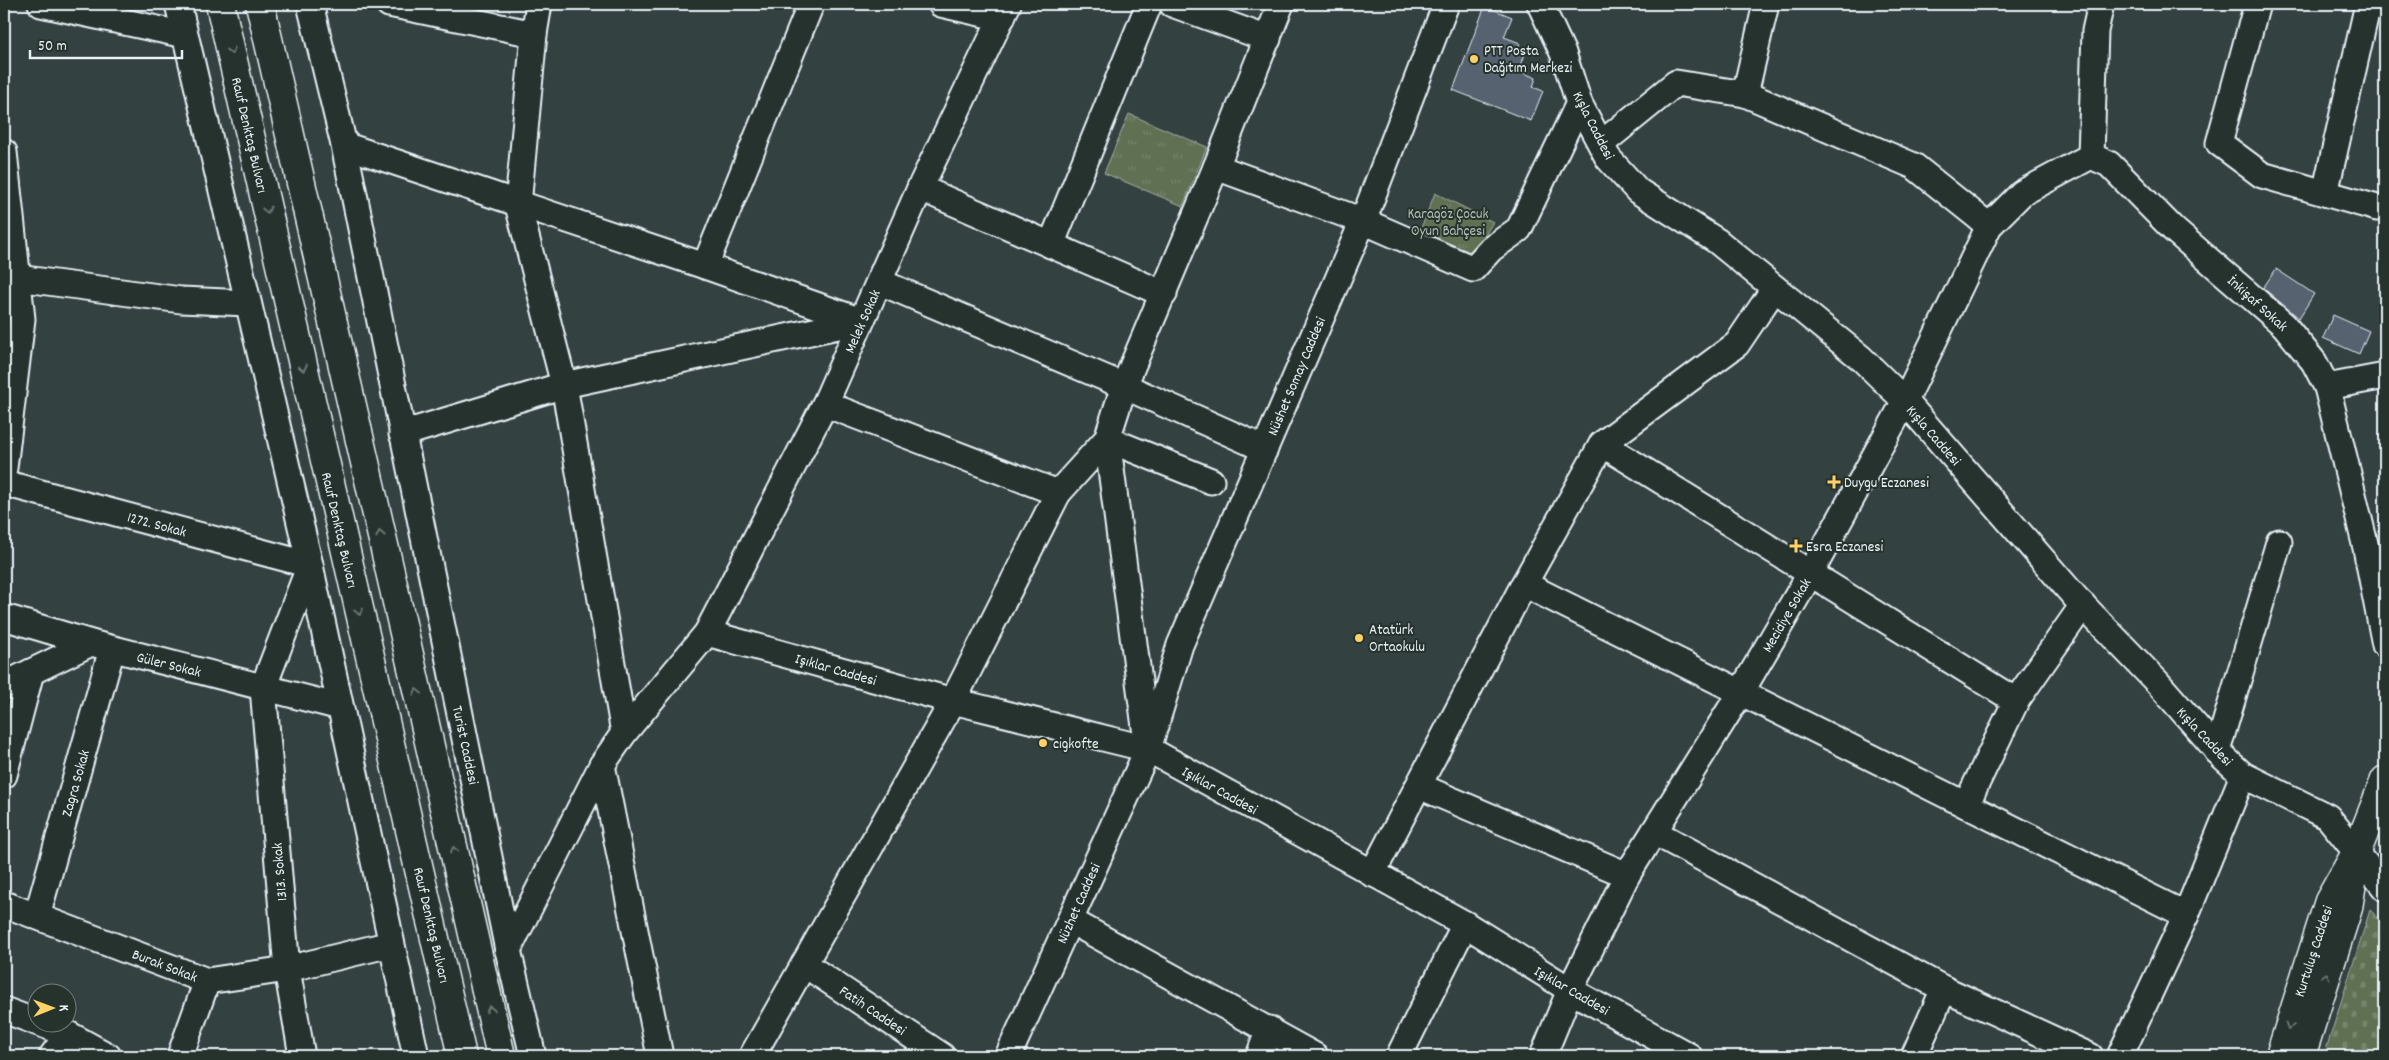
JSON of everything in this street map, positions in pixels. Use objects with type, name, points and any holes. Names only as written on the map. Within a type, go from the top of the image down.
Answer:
[{"type":"main road","name":"Rauf Denktaş Bulvarı","points":[[220,4],[462,1056]]},
{"type":"main road","points":[[260,4],[501,1056]]},
{"type":"main road","name":"Kurtuluş Caddesi","points":[[2280,1056],[2329,901],[2356,851],[2385,780]]},
{"type":"main road","name":"Kurtuluş Caddesi","points":[[2301,1056],[2348,908],[2356,851]]},
{"type":"street","points":[[41,4],[185,35]]},
{"type":"street","points":[[178,4],[310,565],[416,1056]]},
{"type":"street","name":"Turist Caddesi","points":[[310,4],[344,145],[508,950],[532,1056]]},
{"type":"street","points":[[388,4],[534,34]]},
{"type":"street","points":[[539,4],[534,34],[518,205],[564,385],[624,733]]},
{"type":"street","points":[[705,266],[811,4]]},
{"type":"street","points":[[941,4],[1005,11]]},
{"type":"street","points":[[1051,244],[1149,4]]},
{"type":"street","points":[[1172,4],[1268,39]]},
{"type":"street","points":[[752,1056],[953,701],[1058,493],[1107,439],[1124,386],[1164,294],[1281,4]]},
{"type":"street","name":"Nüshet Somay Caddesi","points":[[1148,749],[1180,645],[1363,221],[1446,4]]},
{"type":"street","name":"Kışla Caddesi","points":[[1540,4],[1563,53],[1580,103],[1608,158],[1638,192],[1717,241],[1861,358],[1905,401],[2083,605],[2158,683],[2217,751],[2243,776],[2328,817],[2385,888]]},
{"type":"street","points":[[1745,94],[1766,4]]},
{"type":"street","points":[[2090,156],[2095,30],[2101,4]]},
{"type":"street","points":[[2256,4],[2219,143],[2262,175],[2377,208],[2385,208]]},
{"type":"street","points":[[2325,193],[2368,4]]},
{"type":"street","name":"Melek Sokak","points":[[508,950],[602,765],[624,733],[707,633],[826,404],[920,188],[1005,11]]},
{"type":"street","points":[[1601,144],[1676,83],[1745,94],[1914,166],[1989,226]]},
{"type":"street","points":[[1216,167],[1363,221],[1473,268],[1491,249],[1519,229],[1580,103]]},
{"type":"street","points":[[344,145],[518,205],[705,266],[861,321]]},
{"type":"street","points":[[4,152],[9,251],[18,278],[22,320],[4,468]]},
{"type":"street","name":"Mecidiye Sokak","points":[[1543,1056],[1570,990],[1627,875],[1810,574],[1905,401],[1989,226],[2022,193],[2090,156]]},
{"type":"street","name":"İnkişaf Sokak","points":[[2090,156],[2109,164],[2174,230],[2284,325],[2314,362],[2327,387],[2366,548],[2385,644]]},
{"type":"street","points":[[920,188],[1164,294]]},
{"type":"street","points":[[18,278],[181,300],[248,303]]},
{"type":"street","points":[[880,282],[1124,386],[1265,450]]},
{"type":"street","points":[[1372,874],[1524,584],[1602,444],[1738,344],[1774,289]]},
{"type":"street","points":[[402,434],[564,385],[861,321]]},
{"type":"street","points":[[2327,387],[2385,376]]},
{"type":"street","points":[[826,404],[1058,493]]},
{"type":"street","points":[[1107,439],[1211,481]]},
{"type":"street","points":[[1107,439],[1148,749]]},
{"type":"street","points":[[1602,444],[2016,701]]},
{"type":"street","name":"1272. Sokak","points":[[4,483],[310,565]]},
{"type":"street","points":[[2217,751],[2280,542]]},
{"type":"street","points":[[264,688],[310,565]]},
{"type":"street","points":[[1524,584],[2186,915]]},
{"type":"street","points":[[1966,805],[2016,701],[2083,605]]},
{"type":"street","name":"Güler Sokak","points":[[4,617],[102,646],[340,707]]},
{"type":"street","name":"Işıklar Caddesi","points":[[707,633],[953,701],[1148,749],[1465,924],[1570,990],[1689,1056]]},
{"type":"street","points":[[4,685],[31,672],[102,646]]},
{"type":"street","name":"Zagra Sokak","points":[[37,916],[102,646]]},
{"type":"street","points":[[4,775],[31,672]]},
{"type":"street","name":"1313. Sokak","points":[[264,688],[287,969],[302,1056]]},
{"type":"street","name":"Nüzhet Caddesi","points":[[1008,1056],[1148,749]]},
{"type":"street","points":[[602,765],[660,1056]]},
{"type":"street","points":[[2120,1056],[2186,915],[2243,776]]},
{"type":"street","points":[[1419,786],[1627,875]]},
{"type":"street","points":[[1654,832],[1944,989],[2090,1056]]},
{"type":"street","name":"Burak Sokak","points":[[4,904],[207,982],[287,969],[391,944]]},
{"type":"street","points":[[1071,920],[1315,1056]]},
{"type":"street","points":[[1399,1056],[1465,924]]},
{"type":"street","name":"Fatih Caddesi","points":[[804,964],[942,1056]]},
{"type":"street","points":[[180,1056],[207,982]]},
{"type":"street","points":[[1914,1056],[1944,989]]},
{"type":"street","points":[[4,1010],[68,1034],[108,1056]]},
{"type":"street","points":[[1259,1056],[1269,1029]]},
{"type":"street","points":[[52,1056],[68,1034]]},
{"type":"green space","points":[[1129,114],[1207,147],[1183,206],[1104,173]]},
{"type":"green space","name":"Karagöz Çocuk Oyun Bahçesi","points":[[1435,193],[1493,222],[1474,253],[1419,233]]},
{"type":"green space","points":[[2370,910],[2385,924],[2385,1056],[2324,1056]]},
{"type":"building","points":[[1485,6],[1512,17],[1504,37],[1520,43],[1517,51],[1525,54],[1519,71],[1536,78],[1533,87],[1543,91],[1531,121],[1453,90]]},
{"type":"building","points":[[2276,269],[2314,294],[2299,318],[2263,288]]},
{"type":"building","points":[[2333,315],[2369,331],[2359,354],[2323,338]]},
{"type":"place","name":"PTT Posta Dağıtım Merkezi","points":[[1474,59]]},
{"type":"place","name":"Duygu Eczanesi","points":[[1834,482]]},
{"type":"place","name":"Esra Eczanesi","points":[[1796,546]]},
{"type":"place","name":"Atatürk Ortaokulu","points":[[1359,638]]},
{"type":"place","name":"cigkofte","points":[[1043,743]]}]
